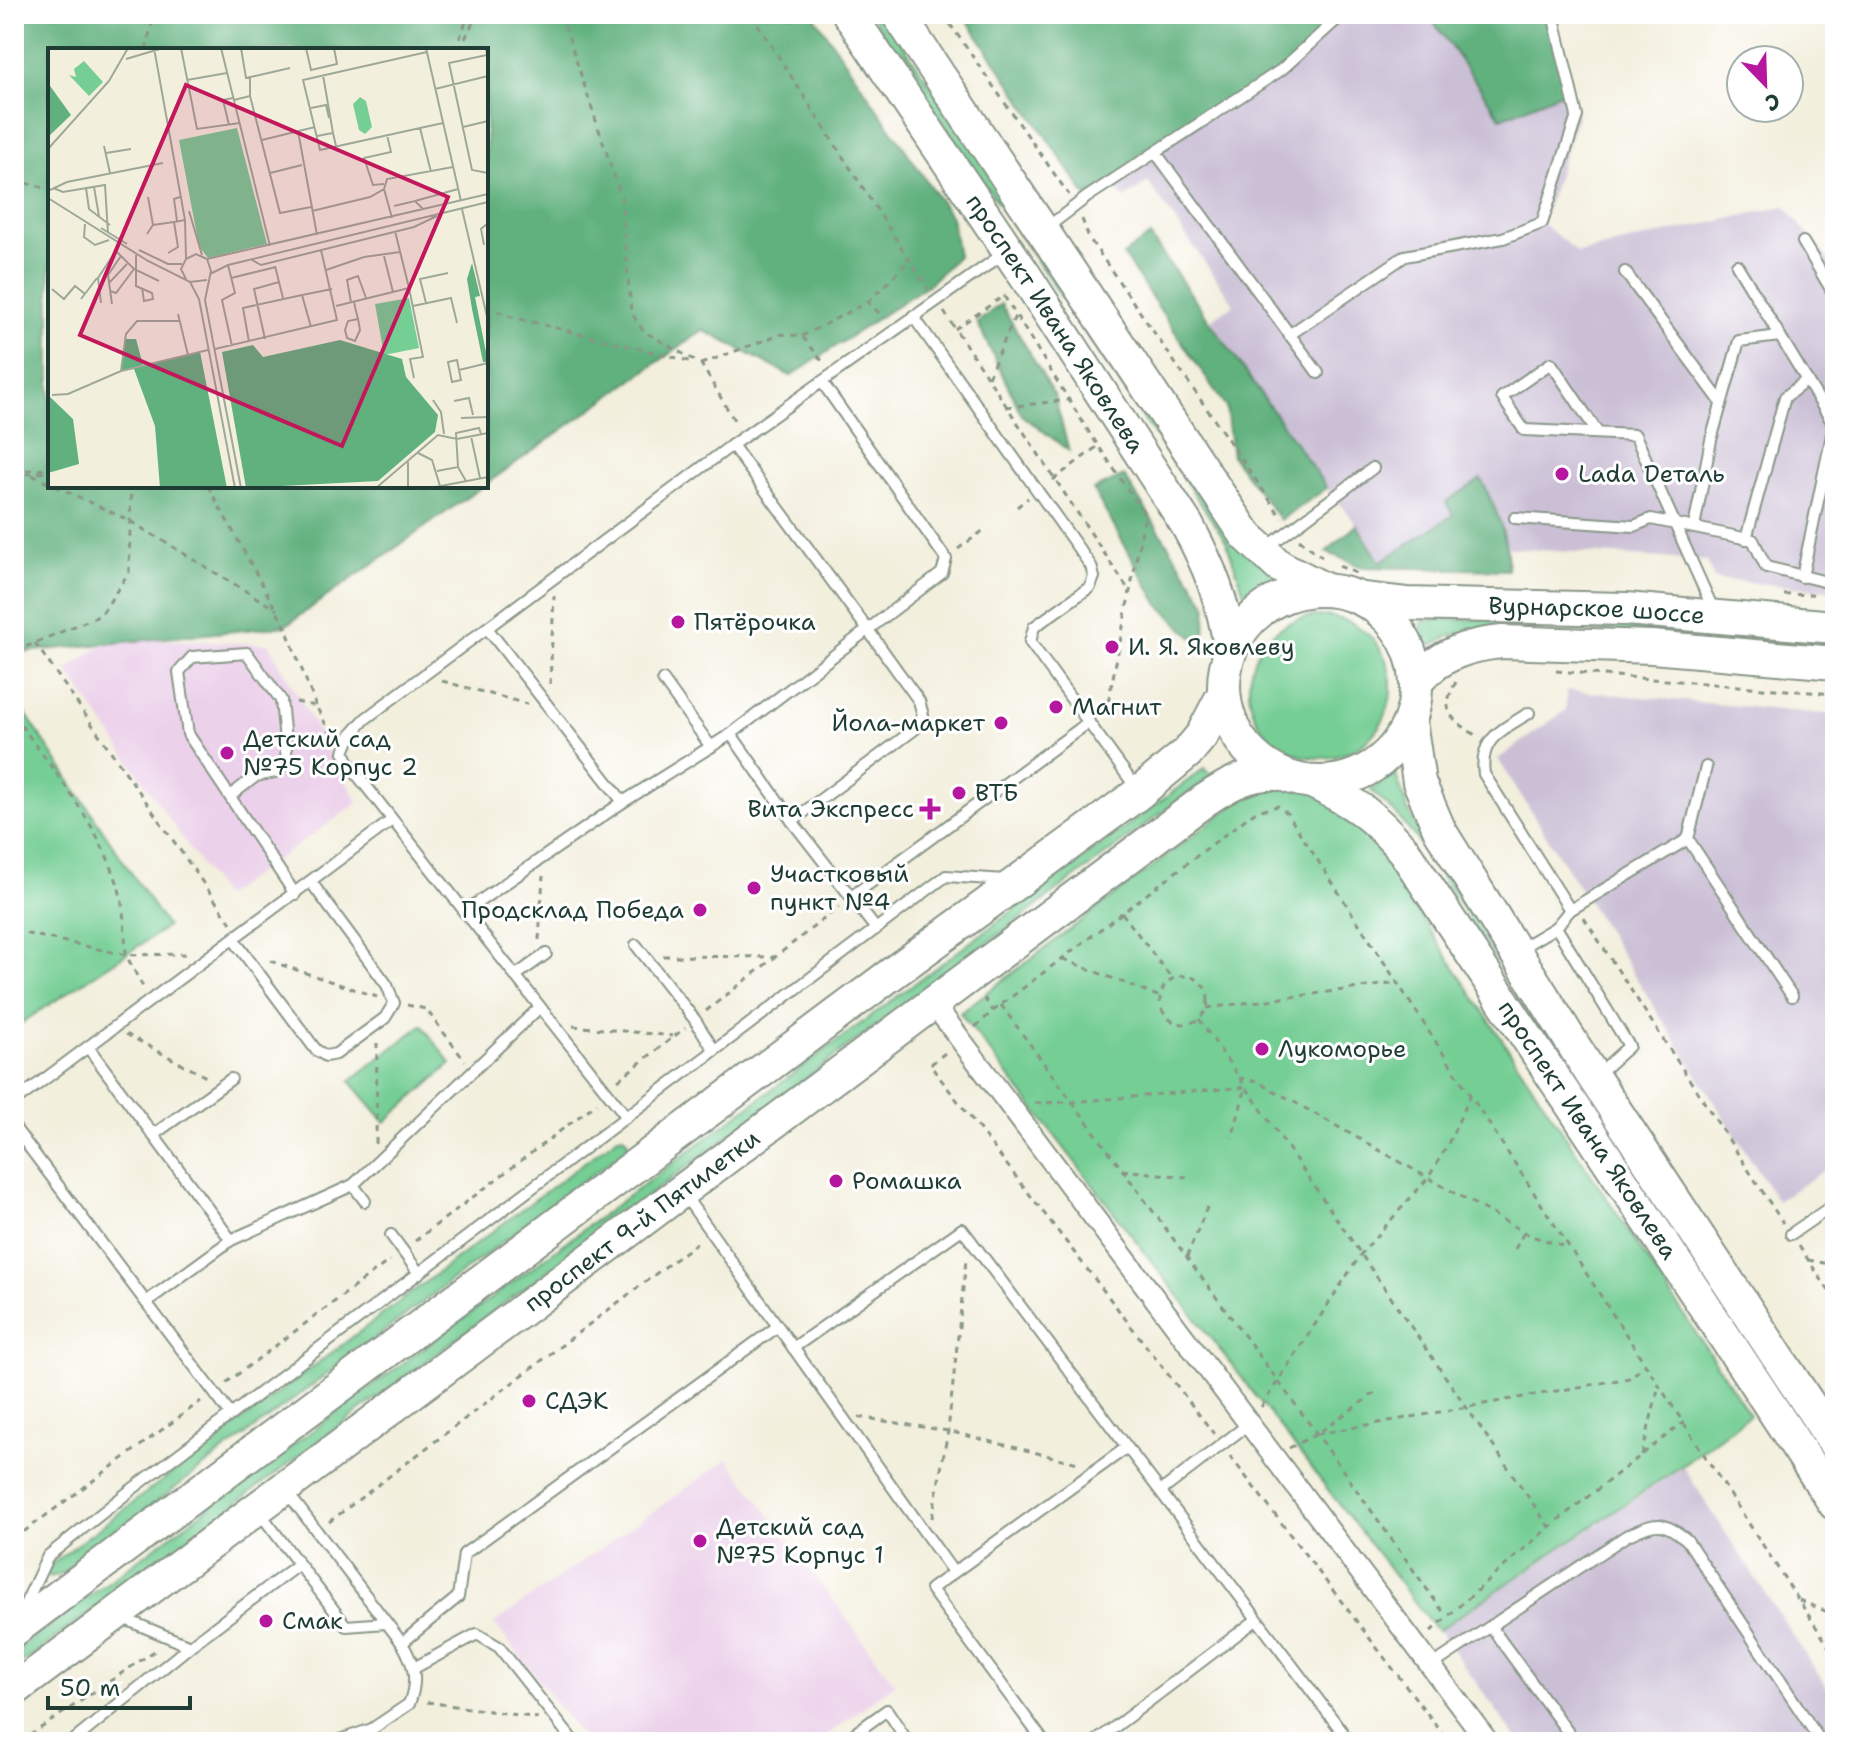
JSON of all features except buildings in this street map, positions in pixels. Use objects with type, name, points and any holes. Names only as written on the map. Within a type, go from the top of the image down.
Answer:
[{"type":"main road","name":"проспект Ивана Яковлева","points":[[849,14],[1187,525],[1218,589],[1230,648]]},
{"type":"main road","name":"проспект Ивана Яковлева","points":[[898,14],[1229,512],[1261,551],[1300,579],[1348,588]]},
{"type":"main road","points":[[1348,588],[1381,611],[1398,629],[1412,654],[1418,680],[1410,721],[1398,741],[1381,759],[1360,773],[1337,781],[1314,783],[1279,774],[1261,763],[1235,731],[1224,693],[1230,648],[1240,632],[1265,608],[1303,593],[1348,588]]},
{"type":"main road","name":"Вурнарское шоссе","points":[[1348,588],[1406,604],[1611,608],[1835,627]]},
{"type":"main road","name":"Вурнарское шоссе","points":[[1418,680],[1451,654],[1478,644],[1502,642],[1652,647],[1835,662]]},
{"type":"main road","name":"проспект 9-й Пятилетки","points":[[14,1628],[1139,793],[1187,753],[1202,735],[1224,693]]},
{"type":"main road","name":"проспект Ивана Яковлева","points":[[1410,721],[1419,782],[1428,806],[1514,952],[1594,1078],[1835,1444]]},
{"type":"main road","name":"проспект 9-й Пятилетки","points":[[14,1690],[1205,800],[1239,780],[1265,773],[1279,774]]},
{"type":"main road","name":"проспект Ивана Яковлева","points":[[1314,783],[1350,800],[1376,819],[1404,851],[1835,1504]]},
{"type":"street","points":[[933,1003],[1488,1742]]},
{"type":"lane","points":[[1044,231],[1077,205],[1281,70],[1343,14]]},
{"type":"lane","points":[[1289,335],[1405,256],[1503,238],[1542,223],[1577,116],[1553,14]]},
{"type":"lane","points":[[1156,153],[1318,373]]},
{"type":"lane","points":[[1803,242],[1835,296]]},
{"type":"lane","points":[[626,1116],[351,767],[344,752],[351,735],[365,719],[732,445],[1008,251]]},
{"type":"lane","points":[[1737,265],[1834,425],[1802,577]]},
{"type":"lane","points":[[1625,272],[1721,402]]},
{"type":"lane","points":[[913,316],[1091,566],[1094,577],[1090,587],[1034,627],[1030,642],[1139,793]]},
{"type":"lane","points":[[1694,527],[1711,440],[1739,341],[1780,336]]},
{"type":"lane","points":[[1598,433],[1551,363],[1502,397],[1524,430],[1635,435],[1716,617]]},
{"type":"lane","points":[[1746,539],[1785,397],[1807,380]]},
{"type":"lane","points":[[464,912],[623,802],[731,734],[942,573],[946,559],[822,382]]},
{"type":"lane","points":[[732,445],[919,701],[923,715],[915,729],[792,821]]},
{"type":"lane","points":[[1261,551],[1373,468]]},
{"type":"lane","points":[[1515,518],[1634,526],[1651,519],[1694,527],[1753,540],[1766,567],[1835,584]]},
{"type":"lane","points":[[487,628],[623,802]]},
{"type":"lane","points":[[230,796],[256,776],[275,772],[287,761],[281,700],[247,653],[192,657],[179,672],[188,734],[295,894]]},
{"type":"lane","points":[[663,680],[711,747]]},
{"type":"lane","points":[[1529,713],[1496,733],[1488,743],[1482,761],[1484,774],[1570,910]]},
{"type":"lane","points":[[851,897],[1089,722]]},
{"type":"lane","points":[[731,734],[792,821],[876,929]]},
{"type":"lane","points":[[1514,952],[1556,927],[1570,910],[1688,839],[1706,767]]},
{"type":"lane","points":[[14,1102],[392,820]]},
{"type":"lane","points":[[1688,839],[1792,996]]},
{"type":"lane","points":[[14,1628],[48,1556],[946,876],[1019,881]]},
{"type":"lane","points":[[237,938],[316,1050],[326,1056],[336,1054],[378,1024],[394,1003],[387,985],[311,882]]},
{"type":"lane","points":[[1556,927],[1629,1046],[1594,1078]]},
{"type":"lane","points":[[636,945],[695,1020],[714,1050]]},
{"type":"lane","points":[[515,976],[541,957]]},
{"type":"lane","points":[[146,1302],[231,1240],[353,1185],[540,1007]]},
{"type":"lane","points":[[88,1047],[231,1240]]},
{"type":"lane","points":[[153,1135],[226,1082]]},
{"type":"lane","points":[[14,1127],[231,1415]]},
{"type":"lane","points":[[353,1185],[365,1201]]},
{"type":"lane","points":[[681,1191],[953,1572]]},
{"type":"lane","points":[[1791,1234],[1835,1204]]},
{"type":"lane","points":[[793,1348],[962,1229],[1350,1742]]},
{"type":"lane","points":[[391,1235],[419,1273]]},
{"type":"lane","points":[[402,1643],[458,1597],[464,1554],[777,1327]]},
{"type":"lane","points":[[1161,1491],[1250,1423]]},
{"type":"lane","points":[[1044,1742],[931,1589],[1126,1448]]},
{"type":"lane","points":[[285,1489],[402,1643],[416,1676],[409,1704],[372,1729],[334,1742]]},
{"type":"lane","points":[[257,1509],[346,1626],[386,1623]]},
{"type":"lane","points":[[1431,1666],[1626,1536],[1652,1525],[1671,1527],[1687,1540],[1821,1742]]},
{"type":"lane","points":[[72,1742],[190,1646],[299,1564]]},
{"type":"lane","points":[[115,1615],[190,1646]]},
{"type":"lane","points":[[1095,1742],[1256,1620]]},
{"type":"lane","points":[[1491,1627],[1575,1742]]},
{"type":"lane","points":[[414,1668],[477,1634],[499,1647],[574,1742]]},
{"type":"lane","points":[[843,1742],[887,1710],[908,1742]]},
{"type":"path","points":[[146,48],[154,14]]},
{"type":"path","points":[[456,48],[469,14]]},
{"type":"path","points":[[463,48],[477,14]]},
{"type":"path","points":[[561,14],[621,197],[631,312],[643,331],[701,364],[745,436]]},
{"type":"path","points":[[943,14],[1077,205],[1089,238],[1291,531],[1308,548],[1331,563],[1348,588]]},
{"type":"path","points":[[14,180],[48,188]]},
{"type":"path","points":[[609,189],[618,187]]},
{"type":"path","points":[[488,308],[512,317],[701,364],[781,334],[802,336],[868,302],[909,261]]},
{"type":"path","points":[[955,329],[1004,296],[1145,515],[1107,708],[1089,722]]},
{"type":"path","points":[[868,302],[896,330]]},
{"type":"path","points":[[987,379],[1016,314]]},
{"type":"path","points":[[802,336],[833,374]]},
{"type":"path","points":[[1006,407],[1069,400]]},
{"type":"path","points":[[1038,491],[1098,446]]},
{"type":"path","points":[[14,473],[48,470]]},
{"type":"path","points":[[14,473],[48,470]]},
{"type":"path","points":[[29,474],[48,483]]},
{"type":"path","points":[[59,488],[130,521],[277,610]]},
{"type":"path","points":[[14,646],[25,647],[101,615],[129,572],[131,488]]},
{"type":"path","points":[[209,488],[277,610],[316,706],[336,744],[344,752]]},
{"type":"path","points":[[946,559],[984,530]]},
{"type":"path","points":[[423,676],[549,710],[555,576]]},
{"type":"path","points":[[1778,595],[1821,594]]},
{"type":"path","points":[[35,643],[237,938]]},
{"type":"path","points":[[1547,670],[1835,694]]},
{"type":"path","points":[[1465,675],[1455,682],[1447,699],[1447,709],[1454,720],[1488,743]]},
{"type":"path","points":[[281,700],[316,706]]},
{"type":"path","points":[[14,715],[91,824],[117,883],[126,955],[151,1001]]},
{"type":"path","points":[[1684,1422],[1549,1527],[1446,1616],[1278,1380],[1001,1005],[1256,811],[1278,806],[1287,813],[1567,1246],[1684,1422],[1835,1656]]},
{"type":"path","points":[[541,957],[545,856]]},
{"type":"path","points":[[14,1539],[598,1103],[606,1091],[851,897]]},
{"type":"path","points":[[1570,910],[1585,918],[1835,1300]]},
{"type":"path","points":[[1122,913],[1172,979]]},
{"type":"path","points":[[14,931],[126,955],[216,953]]},
{"type":"path","points":[[244,952],[394,1003],[426,1009],[472,1072]]},
{"type":"path","points":[[645,956],[775,957]]},
{"type":"path","points":[[1062,959],[1160,997]]},
{"type":"path","points":[[1188,976],[1196,979],[1207,991],[1207,1008],[1192,1023],[1176,1023],[1164,1012],[1160,997],[1172,979],[1188,976]]},
{"type":"path","points":[[1207,1008],[1397,983]]},
{"type":"path","points":[[981,994],[993,1011]]},
{"type":"path","points":[[1199,1019],[1549,1527]]},
{"type":"path","points":[[376,1163],[378,1024]]},
{"type":"path","points":[[553,1024],[674,1036]]},
{"type":"path","points":[[114,1028],[226,1082]]},
{"type":"path","points":[[930,1065],[1449,1742]]},
{"type":"path","points":[[1239,1078],[1257,1081],[1524,1232],[1567,1246]]},
{"type":"path","points":[[1035,1103],[1246,1087]]},
{"type":"path","points":[[1232,1138],[1246,1087]]},
{"type":"path","points":[[1250,1423],[1361,1254],[1428,1178],[1470,1096]]},
{"type":"path","points":[[1122,1170],[1187,1177]]},
{"type":"path","points":[[1187,1257],[1208,1205]]},
{"type":"path","points":[[316,1532],[711,1231]]},
{"type":"path","points":[[1515,1249],[1524,1232]]},
{"type":"path","points":[[928,1537],[948,1431],[969,1238]]},
{"type":"path","points":[[1808,1260],[1835,1265]]},
{"type":"path","points":[[1317,1434],[1629,1378],[1646,1365]]},
{"type":"path","points":[[1642,1456],[1659,1385]]},
{"type":"path","points":[[1274,1456],[1317,1434],[1376,1392]]},
{"type":"path","points":[[840,1414],[948,1431],[1098,1468]]},
{"type":"path","points":[[1799,1600],[1835,1615]]},
{"type":"path","points":[[20,1742],[173,1639]]},
{"type":"path","points":[[411,1700],[557,1721]]},
{"type":"shaded area","points":[[1343,14],[1428,14],[1501,117],[1570,89],[1577,116],[1542,223],[1578,253],[1785,206],[1835,268],[1835,591],[1714,579],[1707,561],[1508,548],[1498,515],[1454,515],[1380,562],[1211,320],[1234,304],[1148,182],[1124,199],[1111,182]]},
{"type":"shaded area","name":"Детский сад №75 Корпус 2","points":[[112,638],[269,644],[358,803],[223,897],[67,670]]},
{"type":"shaded area","points":[[1566,690],[1835,715],[1835,1164],[1777,1201],[1498,759],[1566,710]]},
{"type":"shaded area","name":"Детский сад №75 Корпус 1","points":[[728,1459],[895,1684],[818,1742],[586,1742],[494,1623]]},
{"type":"shaded area","points":[[1683,1467],[1835,1700],[1835,1742],[1519,1742],[1439,1631]]},
{"type":"green space","points":[[14,14],[813,14],[951,217],[958,256],[929,284],[791,376],[703,330],[488,483],[488,48],[48,48],[48,488],[480,488],[285,626],[14,653]]},
{"type":"green space","points":[[870,14],[882,14],[1234,534],[1283,577],[1247,601],[1226,541]]},
{"type":"green space","points":[[963,14],[1343,14],[1281,70],[1087,197]]},
{"type":"green space","points":[[1428,14],[1553,14],[1570,89],[1501,118]]},
{"type":"green space","points":[[1150,236],[1327,488],[1280,520],[1232,456],[1226,407],[1123,255]]},
{"type":"green space","points":[[1001,304],[1054,395],[1069,451],[1022,415],[977,322]]},
{"type":"green space","points":[[1124,476],[1207,605],[1204,648],[1159,605],[1093,490]]},
{"type":"green space","points":[[1481,479],[1500,523],[1508,570],[1362,567],[1326,552],[1357,525],[1380,562],[1453,515],[1446,502]]},
{"type":"green space","points":[[1320,616],[1347,622],[1370,637],[1385,660],[1391,687],[1385,714],[1370,737],[1347,752],[1320,758],[1293,752],[1270,737],[1255,714],[1249,687],[1255,660],[1270,637],[1293,622]]},
{"type":"green space","points":[[1548,618],[1789,635],[1791,640],[1787,644],[1548,628],[1482,628],[1449,636],[1433,645],[1428,644],[1421,628],[1422,622],[1428,620]]},
{"type":"green space","points":[[14,696],[167,927],[14,1028]]},
{"type":"green space","points":[[1205,768],[1211,776],[14,1669],[14,1652]]},
{"type":"green space","points":[[1395,772],[1420,833],[1835,1463],[1835,1476],[1415,837],[1371,790]]},
{"type":"green space","points":[[1282,783],[1329,791],[1365,832],[1750,1415],[1683,1465],[1437,1631],[960,1013],[1236,803]]},
{"type":"green space","points":[[422,1025],[451,1064],[385,1122],[350,1081]]},
{"type":"green space","points":[[624,1136],[629,1144],[624,1151],[59,1575],[47,1575],[46,1571],[54,1562],[618,1137]]},
{"type":"place","name":"Lada Dеталь","points":[[1562,474]]},
{"type":"place","name":"Пятёрочка","points":[[678,622]]},
{"type":"place","name":"И. Я. Яковлеву","points":[[1112,647]]},
{"type":"place","name":"Магнит","points":[[1056,707]]},
{"type":"place","name":"Йола-маркет","points":[[1001,723]]},
{"type":"place","name":"Детский сад №75 Корпус 2","points":[[227,753]]},
{"type":"place","name":"ВТБ","points":[[959,793]]},
{"type":"place","name":"Вита Экспресс","points":[[930,809]]},
{"type":"place","name":"Участковый пункт №4","points":[[754,888]]},
{"type":"place","name":"Продсклад Победа","points":[[700,910]]},
{"type":"place","name":"Лукоморье","points":[[1262,1049]]},
{"type":"place","name":"Ромашка","points":[[836,1181]]},
{"type":"place","name":"СДЭК","points":[[529,1401]]},
{"type":"place","name":"Детский сад №75 Корпус 1","points":[[700,1541]]},
{"type":"place","name":"Смак","points":[[266,1621]]}]
